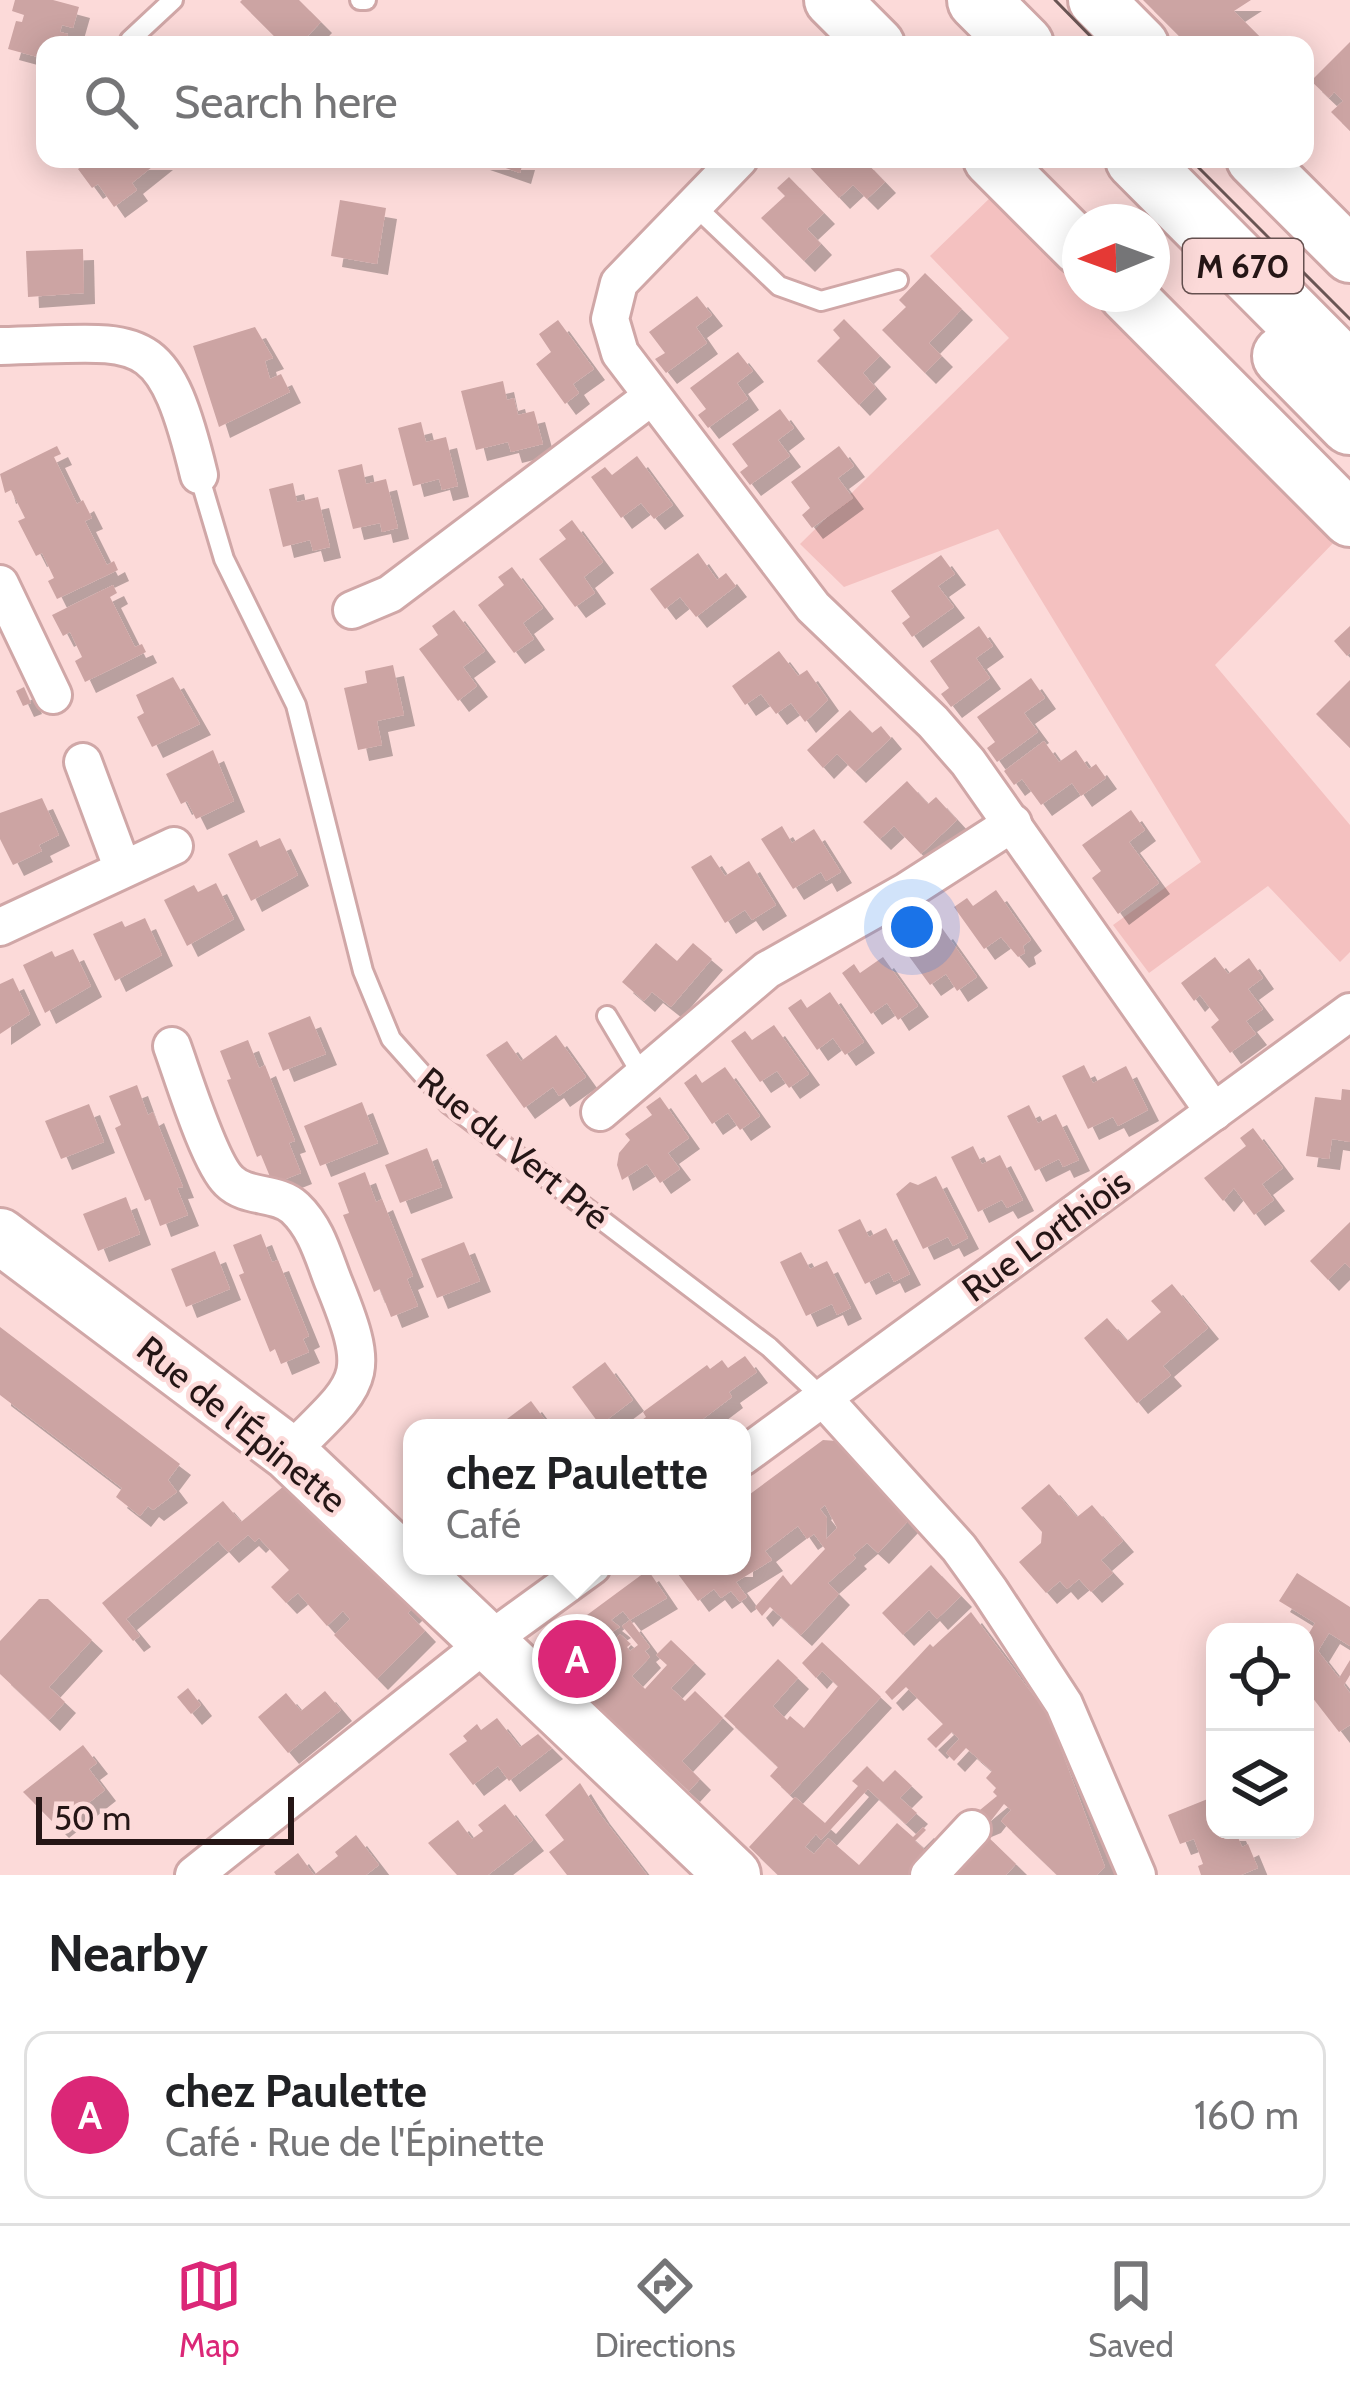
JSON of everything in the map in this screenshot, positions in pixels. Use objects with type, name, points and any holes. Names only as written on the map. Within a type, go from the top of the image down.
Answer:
[{"type":"main road","points":[[930,0],[965,36]]},
{"type":"main road","points":[[978,0],[1014,36]]},
{"type":"main road","name":"M 670","points":[[1097,168],[1132,204]]},
{"type":"main road","name":"M 670","points":[[1145,168],[1350,374]]},
{"type":"main road","name":"M 670","points":[[1170,242],[1350,424]]},
{"type":"street","points":[[1096,0],[1132,36]]},
{"type":"street","points":[[731,168],[628,271],[612,300],[612,336],[651,397],[813,607],[952,742],[1214,1112]]},
{"type":"street","points":[[1000,168],[1062,230]]},
{"type":"street","points":[[1263,168],[1350,255]]},
{"type":"street","points":[[1144,312],[1350,519]]},
{"type":"street","name":"Rue du Vert Pré","points":[[0,346],[105,344],[142,352],[171,381],[199,475]]},
{"type":"street","points":[[352,610],[390,593],[651,397]]},
{"type":"street","points":[[0,584],[53,694]]},
{"type":"street","points":[[83,762],[122,867]]},
{"type":"street","points":[[600,1112],[767,970],[907,891],[1012,823]]},
{"type":"street","points":[[0,927],[174,845]]},
{"type":"street","name":"Rue Lorthiois","points":[[751,1450],[1349,1014]]},
{"type":"street","points":[[172,1046],[220,1168],[240,1189],[286,1200],[307,1220],[355,1333],[358,1368],[352,1382],[341,1401],[290,1453]]},
{"type":"street","name":"Rue de l'Épinette","points":[[0,1236],[290,1453],[403,1559]]},
{"type":"street","name":"Rue du Vert Pré","points":[[823,1398],[958,1548],[990,1591],[1064,1704],[1137,1875]]},
{"type":"street","name":"Rue de l'Épinette","points":[[420,1575],[733,1875]]},
{"type":"street","points":[[194,1875],[490,1640],[580,1575]]},
{"type":"street","points":[[929,1875],[972,1829]]},
{"type":"lane","points":[[134,36],[173,0]]},
{"type":"lane","points":[[694,205],[779,286],[821,301],[898,280]]},
{"type":"lane","name":"Rue du Vert Pré","points":[[199,475],[224,559],[296,705],[366,983],[391,1039],[449,1104],[769,1347],[823,1398]]},
{"type":"lane","points":[[607,1016],[642,1075]]},
{"type":"shaded area","points":[[992,196],[1062,264],[1062,312],[1110,312],[1339,537],[1215,665],[1350,825],[1350,952],[1340,962],[1268,886],[1149,973],[1113,925],[1201,862],[998,529],[844,587],[800,544],[1009,338],[930,256]]},
{"type":"building","points":[[15,0],[53,0],[79,7],[73,28],[62,25],[60,32],[67,36],[36,36],[36,57],[8,49],[16,21],[22,22],[24,15],[12,11]]},
{"type":"building","points":[[299,0],[321,22],[308,36],[274,36],[240,2]]},
{"type":"building","points":[[1143,0],[1251,0],[1234,11],[1259,36],[1179,36]]},
{"type":"building","points":[[1350,42],[1350,131],[1331,112],[1343,101],[1334,92],[1329,98],[1314,78]]},
{"type":"building","points":[[151,168],[132,183],[137,190],[114,207],[98,184],[92,188],[78,169]]},
{"type":"building","points":[[811,168],[872,168],[885,182],[867,199],[853,185],[839,198]]},
{"type":"building","points":[[789,177],[824,213],[807,229],[821,244],[804,261],[761,218],[785,196],[777,188]]},
{"type":"building","points":[[340,200],[386,208],[377,264],[331,256]]},
{"type":"building","points":[[83,249],[84,293],[28,297],[26,251]]},
{"type":"building","points":[[925,273],[962,309],[929,343],[942,356],[925,373],[882,330],[906,307],[899,300]]},
{"type":"building","points":[[697,296],[712,315],[696,327],[707,343],[666,373],[655,359],[665,353],[649,332]]},
{"type":"building","points":[[844,319],[880,356],[863,373],[876,388],[859,405],[817,361],[840,338],[833,330]]},
{"type":"building","points":[[558,320],[594,369],[573,384],[579,393],[565,404],[536,364],[551,352],[539,334]]},
{"type":"building","points":[[255,327],[273,358],[265,361],[270,379],[281,374],[290,392],[219,427],[193,346]]},
{"type":"building","points":[[738,352],[753,371],[737,383],[748,399],[708,428],[698,415],[706,409],[690,388]]},
{"type":"building","points":[[503,381],[507,400],[514,398],[518,415],[534,411],[543,444],[511,452],[508,442],[476,450],[461,391]]},
{"type":"building","points":[[780,409],[794,428],[778,440],[790,456],[750,485],[740,472],[748,466],[732,444]]},
{"type":"building","points":[[421,422],[426,442],[446,437],[458,486],[442,490],[439,479],[413,486],[398,428]]},
{"type":"building","points":[[57,446],[61,454],[54,457],[77,504],[83,500],[92,518],[85,521],[107,565],[114,561],[118,570],[57,599],[48,581],[54,578],[42,553],[36,556],[18,521],[25,518],[11,490],[5,493],[0,474]]},
{"type":"building","points":[[839,446],[854,466],[838,478],[853,498],[812,528],[802,515],[810,508],[791,482]]},
{"type":"building","points":[[637,456],[673,505],[654,519],[641,503],[621,518],[591,477],[605,467],[612,475]]},
{"type":"building","points":[[362,464],[366,484],[386,479],[398,528],[382,532],[380,523],[353,529],[338,470]]},
{"type":"building","points":[[293,483],[297,502],[318,497],[330,547],[313,551],[310,540],[283,547],[269,489]]},
{"type":"building","points":[[572,520],[603,562],[584,577],[595,593],[575,607],[539,559],[566,539],[559,530]]},
{"type":"building","points":[[698,553],[717,580],[726,573],[736,586],[696,617],[680,597],[665,609],[650,589]]},
{"type":"building","points":[[941,555],[955,574],[938,586],[954,607],[912,637],[902,623],[910,617],[891,591]]},
{"type":"building","points":[[512,567],[543,608],[523,623],[534,639],[514,653],[478,605],[504,585],[498,577]]},
{"type":"building","points":[[113,585],[117,593],[110,597],[135,647],[142,644],[146,652],[85,682],[75,661],[82,657],[70,632],[63,636],[52,615]]},
{"type":"building","points":[[454,610],[485,651],[463,667],[477,686],[458,701],[419,649],[438,635],[432,626]]},
{"type":"building","points":[[979,626],[993,646],[976,658],[990,678],[951,707],[941,694],[949,688],[930,661]]},
{"type":"building","points":[[1350,626],[1350,653],[1347,656],[1334,641]]},
{"type":"building","points":[[779,651],[798,676],[807,670],[828,700],[805,722],[791,703],[776,714],[761,694],[745,705],[732,686]]},
{"type":"building","points":[[393,665],[404,715],[377,721],[382,745],[358,750],[344,688],[367,683],[365,671]]},
{"type":"building","points":[[173,677],[200,724],[152,747],[137,717],[144,713],[136,695]]},
{"type":"building","points":[[1031,678],[1045,698],[1024,713],[1038,732],[997,762],[987,748],[995,742],[977,717]]},
{"type":"building","points":[[1350,680],[1350,748],[1316,714]]},
{"type":"building","points":[[24,687],[31,703],[23,706],[16,691]]},
{"type":"building","points":[[850,710],[872,733],[881,726],[891,738],[855,772],[837,754],[823,768],[807,750]]},
{"type":"building","points":[[1044,741],[1059,762],[1076,750],[1089,769],[1096,764],[1106,778],[1081,796],[1072,783],[1041,805],[1022,779],[1014,785],[1004,771]]},
{"type":"building","points":[[213,750],[234,801],[196,819],[187,801],[181,804],[166,774]]},
{"type":"building","points":[[907,781],[928,804],[936,797],[957,820],[921,854],[894,826],[880,839],[863,822]]},
{"type":"building","points":[[42,798],[59,835],[39,845],[42,851],[13,865],[0,839],[0,813]]},
{"type":"building","points":[[1131,810],[1145,830],[1129,842],[1159,883],[1118,914],[1092,878],[1101,871],[1082,845]]},
{"type":"building","points":[[782,826],[792,843],[814,829],[841,872],[826,881],[821,872],[793,889],[761,839]]},
{"type":"building","points":[[280,838],[298,875],[251,901],[228,854],[257,840],[260,847]]},
{"type":"building","points":[[711,855],[725,876],[749,861],[776,905],[752,920],[745,910],[725,923],[691,867]]},
{"type":"building","points":[[216,883],[234,919],[187,946],[164,900],[194,885],[198,892]]},
{"type":"building","points":[[996,890],[1031,940],[1018,957],[1001,937],[984,949],[954,907],[967,898],[973,906]]},
{"type":"building","points":[[145,918],[162,955],[115,981],[93,934],[122,921],[125,927]]},
{"type":"building","points":[[942,928],[977,977],[957,991],[946,974],[930,985],[900,944],[913,935],[919,944]]},
{"type":"building","points":[[656,943],[677,961],[693,943],[712,959],[671,1007],[652,992],[644,1001],[622,982]]},
{"type":"building","points":[[73,949],[91,986],[45,1013],[23,965],[52,951],[55,957]]},
{"type":"building","points":[[883,957],[918,1006],[898,1020],[887,1003],[871,1014],[842,973],[854,964],[860,973]]},
{"type":"building","points":[[1215,957],[1228,974],[1249,958],[1263,978],[1248,989],[1263,1009],[1246,1021],[1256,1034],[1230,1053],[1211,1027],[1219,1020],[1200,995],[1194,1001],[1181,983]]},
{"type":"building","points":[[13,978],[30,1014],[0,1034],[0,984]]},
{"type":"building","points":[[830,992],[864,1042],[845,1055],[833,1038],[817,1050],[788,1008],[801,999],[807,1008]]},
{"type":"building","points":[[310,1016],[326,1054],[283,1071],[268,1033]]},
{"type":"building","points":[[774,1025],[809,1074],[789,1088],[777,1071],[760,1082],[731,1041],[745,1031],[752,1040]]},
{"type":"building","points":[[556,1035],[586,1077],[559,1096],[553,1087],[524,1108],[486,1055],[507,1041],[521,1061]]},
{"type":"building","points":[[248,1040],[259,1068],[265,1065],[295,1141],[289,1143],[301,1173],[273,1184],[261,1155],[257,1157],[220,1051]]},
{"type":"building","points":[[1084,1065],[1093,1083],[1126,1066],[1148,1110],[1118,1126],[1113,1117],[1088,1129],[1062,1076]]},
{"type":"building","points":[[725,1067],[760,1116],[740,1130],[728,1113],[712,1124],[684,1083],[696,1074],[702,1083]]},
{"type":"building","points":[[137,1085],[183,1187],[177,1188],[188,1215],[160,1226],[115,1128],[121,1125],[109,1096]]},
{"type":"building","points":[[1342,1089],[1350,1090],[1350,1142],[1332,1139],[1329,1159],[1306,1156],[1315,1097],[1341,1100]]},
{"type":"building","points":[[660,1097],[689,1138],[668,1153],[680,1169],[660,1183],[647,1164],[622,1180],[617,1165],[619,1153],[630,1140],[625,1134],[652,1115],[646,1107]]},
{"type":"building","points":[[362,1102],[378,1143],[320,1166],[304,1126]]},
{"type":"building","points":[[89,1104],[104,1142],[61,1159],[45,1121]]},
{"type":"building","points":[[1029,1105],[1038,1123],[1056,1114],[1079,1160],[1063,1167],[1059,1159],[1035,1171],[1007,1116]]},
{"type":"building","points":[[1253,1128],[1283,1168],[1262,1184],[1274,1200],[1254,1215],[1234,1188],[1223,1201],[1204,1178],[1246,1146],[1240,1138]]},
{"type":"building","points":[[973,1146],[982,1164],[1000,1155],[1023,1200],[1007,1208],[1002,1200],[978,1212],[951,1157]]},
{"type":"building","points":[[427,1148],[442,1187],[400,1203],[385,1165]]},
{"type":"building","points":[[365,1172],[376,1202],[382,1199],[413,1276],[407,1279],[418,1306],[391,1317],[380,1289],[374,1292],[343,1215],[349,1213],[338,1183]]},
{"type":"building","points":[[936,1176],[968,1238],[953,1246],[948,1237],[923,1249],[896,1194],[910,1182],[918,1185]]},
{"type":"building","points":[[126,1197],[140,1234],[98,1251],[83,1214]]},
{"type":"building","points":[[860,1219],[869,1237],[886,1228],[910,1274],[894,1282],[889,1272],[865,1284],[838,1230]]},
{"type":"building","points":[[1350,1222],[1350,1268],[1345,1263],[1328,1280],[1310,1261]]},
{"type":"building","points":[[261,1234],[272,1262],[278,1260],[309,1336],[303,1339],[309,1352],[281,1364],[275,1349],[270,1352],[239,1275],[244,1273],[233,1245]]},
{"type":"building","points":[[464,1242],[480,1281],[437,1298],[421,1259]]},
{"type":"building","points":[[215,1251],[230,1289],[186,1307],[171,1269]]},
{"type":"building","points":[[801,1252],[810,1269],[827,1261],[851,1308],[837,1315],[832,1304],[806,1316],[780,1262]]},
{"type":"building","points":[[1172,1284],[1208,1328],[1163,1366],[1171,1375],[1137,1403],[1084,1338],[1107,1318],[1127,1341],[1161,1312],[1151,1301]]},
{"type":"building","points":[[0,1327],[180,1464],[168,1480],[177,1492],[153,1510],[148,1506],[140,1516],[116,1497],[122,1488],[0,1395]]},
{"type":"building","points":[[745,1356],[757,1372],[703,1419],[643,1419],[643,1412],[707,1365],[710,1369],[722,1360],[728,1368]]},
{"type":"building","points":[[605,1362],[633,1400],[608,1419],[596,1419],[572,1387]]},
{"type":"building","points":[[531,1401],[544,1419],[507,1419]]},
{"type":"building","points":[[823,1440],[837,1441],[908,1521],[878,1553],[867,1543],[853,1555],[856,1558],[828,1583],[839,1594],[801,1635],[770,1607],[762,1616],[755,1607],[783,1575],[791,1585],[825,1549],[814,1534],[807,1539],[798,1526],[765,1551],[772,1560],[751,1573],[751,1493]],"holes":[[[825,1505],[837,1528],[826,1539],[827,1518],[820,1509]]]},
{"type":"building","points":[[1049,1484],[1077,1517],[1092,1505],[1123,1541],[1101,1560],[1113,1573],[1091,1592],[1079,1579],[1067,1589],[1060,1581],[1046,1593],[1019,1562],[1041,1543],[1042,1532],[1021,1508]]},
{"type":"building","points":[[285,1485],[415,1606],[408,1613],[425,1631],[377,1679],[334,1635],[350,1619],[343,1611],[327,1626],[298,1593],[286,1603],[271,1587],[289,1570],[259,1538],[255,1542],[248,1535],[228,1552],[218,1541],[126,1619],[140,1636],[133,1641],[102,1603],[223,1501],[241,1522]]},
{"type":"building","points":[[931,1565],[961,1596],[937,1619],[929,1610],[903,1635],[882,1613]]},
{"type":"building","points":[[1297,1573],[1350,1607],[1350,1646],[1329,1633],[1318,1651],[1339,1678],[1350,1660],[1344,1685],[1350,1693],[1350,1725],[1339,1732],[1314,1700],[1315,1623],[1279,1601]]},
{"type":"building","points":[[641,1575],[651,1575],[667,1598],[630,1620],[650,1647],[645,1651],[650,1657],[632,1676],[645,1689],[667,1665],[656,1655],[671,1640],[695,1663],[671,1688],[685,1701],[695,1691],[723,1718],[682,1761],[700,1779],[689,1791],[544,1657],[545,1646]],"holes":[[[623,1611],[630,1620],[622,1626],[638,1645],[630,1651],[631,1644],[620,1634],[615,1640],[609,1634],[620,1627],[611,1620]]]},
{"type":"building","points":[[679,1575],[747,1575],[736,1582],[747,1597],[740,1602],[731,1591],[721,1598],[714,1589],[698,1601]]},
{"type":"building","points":[[39,1599],[48,1599],[92,1640],[49,1687],[65,1702],[49,1720],[0,1674],[0,1641]]},
{"type":"building","points":[[971,1612],[1048,1715],[1105,1867],[1097,1875],[1057,1875],[1001,1821],[1011,1810],[1004,1804],[990,1822],[978,1827],[969,1819],[997,1796],[986,1778],[992,1771],[966,1748],[954,1761],[946,1753],[959,1739],[952,1732],[936,1748],[927,1739],[943,1724],[906,1687],[892,1700],[885,1692],[930,1644],[933,1647]]},
{"type":"building","points":[[822,1642],[881,1697],[790,1795],[770,1776],[778,1767],[724,1716],[778,1659],[798,1678],[773,1706],[804,1728],[838,1686],[822,1671],[816,1678],[802,1663]]},
{"type":"building","points":[[188,1688],[201,1705],[191,1714],[177,1697]]},
{"type":"building","points":[[325,1691],[341,1710],[288,1753],[258,1717],[286,1693],[301,1711]]},
{"type":"building","points":[[497,1718],[520,1747],[538,1734],[552,1748],[509,1781],[498,1766],[473,1785],[449,1754],[467,1741],[463,1736],[477,1724],[481,1730]]},
{"type":"building","points":[[83,1745],[97,1763],[89,1769],[105,1790],[58,1827],[23,1792]]},
{"type":"building","points":[[867,1766],[883,1782],[895,1770],[912,1786],[900,1798],[917,1813],[906,1824],[868,1789],[821,1840],[816,1834],[805,1847],[814,1854],[828,1838],[859,1865],[897,1823],[913,1837],[923,1827],[926,1830],[915,1841],[930,1855],[912,1875],[778,1875],[749,1847],[795,1797],[825,1823],[858,1786],[852,1781]]},
{"type":"building","points":[[580,1783],[647,1875],[567,1875],[549,1852],[564,1840],[545,1815]]},
{"type":"building","points":[[1206,1800],[1206,1839],[1239,1839],[1242,1847],[1248,1844],[1258,1868],[1241,1875],[1201,1875],[1198,1866],[1203,1864],[1194,1839],[1180,1844],[1168,1815]]},
{"type":"building","points":[[505,1804],[533,1840],[488,1875],[457,1875],[428,1843],[458,1820],[472,1839],[483,1831],[478,1825]]},
{"type":"building","points":[[982,1831],[1016,1864],[1006,1875],[940,1875]]},
{"type":"building","points":[[356,1835],[379,1865],[366,1875],[314,1875]]},
{"type":"building","points":[[298,1853],[314,1875],[276,1875],[274,1872]]},
{"type":"tram line","points":[[1055,0],[1090,36]]},
{"type":"tram line","points":[[1199,168],[1350,319]]},
{"type":"place","name":"chez Paulette","points":[[577,1659]]}]
